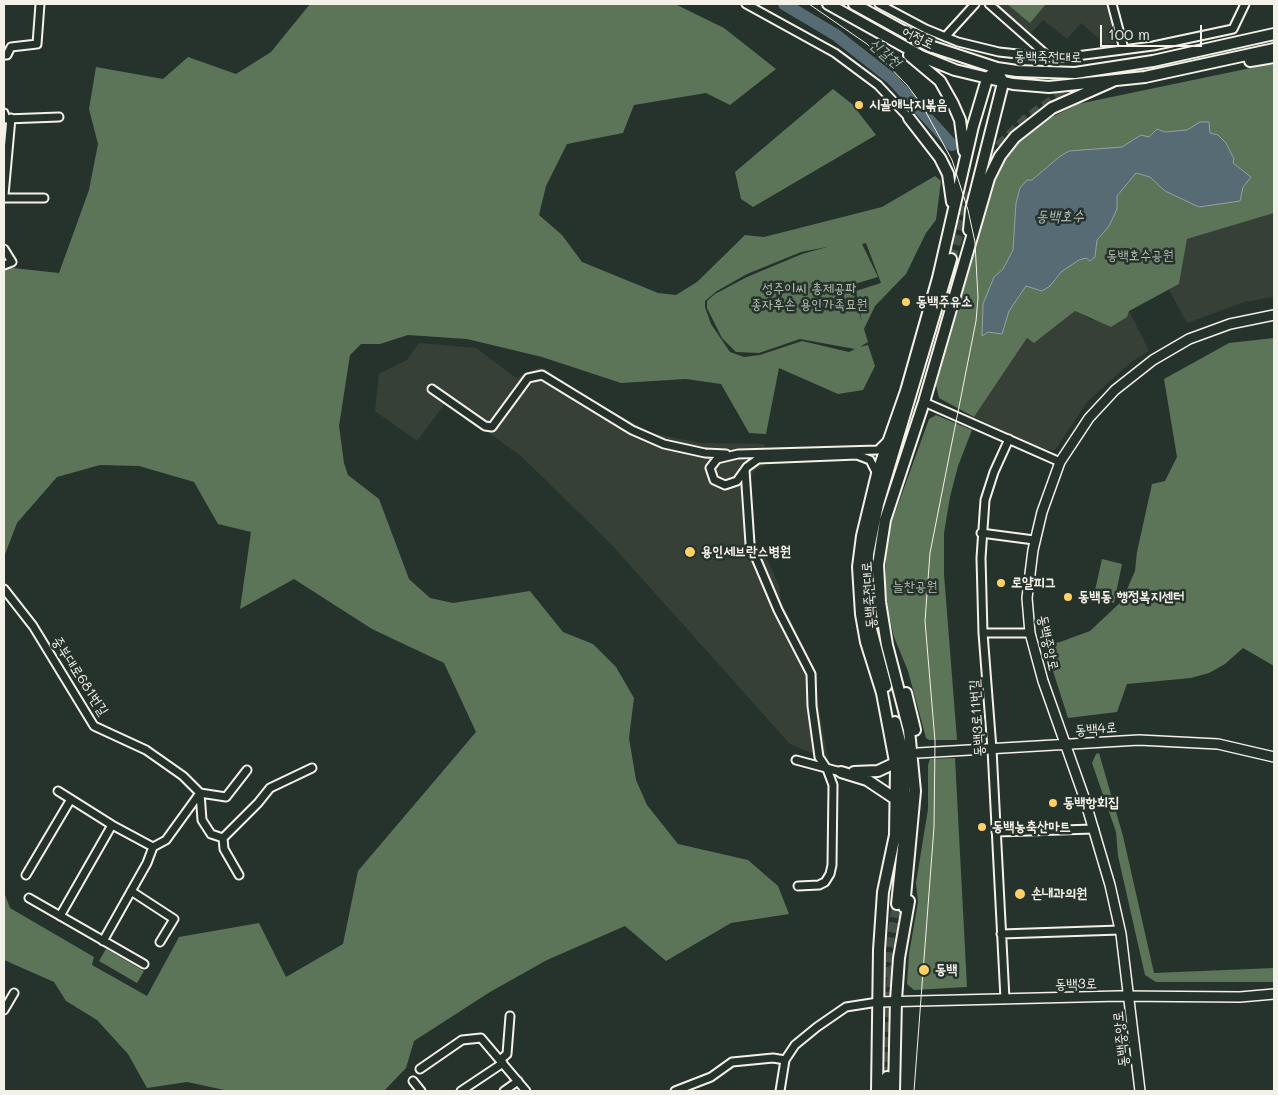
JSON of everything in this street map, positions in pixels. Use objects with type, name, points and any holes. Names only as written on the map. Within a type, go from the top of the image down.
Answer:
[{"type":"main road","name":"어정로","points":[[828,4],[895,43],[955,70],[1002,83]]},
{"type":"main road","name":"어정로","points":[[854,4],[930,46],[997,68]]},
{"type":"main road","name":"동백죽전대로","points":[[997,68],[1017,71],[1075,73],[1153,61],[1274,34]]},
{"type":"main road","points":[[895,43],[940,81],[954,104],[963,140],[964,162]]},
{"type":"main road","name":"동백죽전대로","points":[[1145,77],[1274,49]]},
{"type":"main road","name":"동백죽전대로","points":[[1002,83],[1050,87],[1113,81],[1274,57]]},
{"type":"main road","points":[[1238,63],[1274,63]]},
{"type":"main road","points":[[877,1091],[878,950],[883,892],[895,835],[897,800],[895,763],[887,712],[866,642],[861,614],[858,567],[862,536],[877,474],[906,392],[986,79],[997,68],[1002,83],[971,210],[965,260]]},
{"type":"main road","points":[[965,260],[989,178],[1000,156],[1015,137],[1052,108],[1113,81]]},
{"type":"main road","points":[[909,118],[940,158],[948,174],[953,207]]},
{"type":"main road","points":[[973,126],[978,121],[982,123],[986,153]]},
{"type":"main road","name":"동백죽전대로","points":[[951,259],[877,508],[868,554],[866,610],[902,753],[904,839],[900,906],[915,791],[910,730],[887,645],[880,602],[878,565],[884,520],[924,402],[965,260]]},
{"type":"main road","points":[[862,536],[877,508]]},
{"type":"main road","points":[[861,614],[872,633]]},
{"type":"main road","points":[[887,645],[912,713],[918,753],[921,801],[907,914],[899,958],[894,1091]]},
{"type":"main road","points":[[841,772],[871,772],[895,763]]},
{"type":"main road","points":[[841,772],[867,780],[897,800]]},
{"type":"main road","points":[[878,950],[880,960],[884,962],[892,962],[899,958]]},
{"type":"main road","points":[[877,1044],[879,1036],[884,1034],[889,1037],[895,1049]]},
{"type":"main road","points":[[881,1091],[884,1076],[887,1091]]},
{"type":"street","points":[[4,63],[5,55],[11,47],[37,44],[40,4]]},
{"type":"street","points":[[746,4],[835,53],[878,84],[909,118]]},
{"type":"street","points":[[879,4],[945,37],[999,52],[1049,57],[1069,57],[1153,46],[1233,29],[1245,4]]},
{"type":"street","points":[[945,37],[975,4]]},
{"type":"street","points":[[989,4],[1049,57]]},
{"type":"street","points":[[1112,4],[1124,49]]},
{"type":"street","points":[[4,113],[6,118],[59,117]]},
{"type":"street","points":[[12,118],[4,197],[44,198]]},
{"type":"street","points":[[4,249],[12,262],[4,265]]},
{"type":"street","name":"동백중앙로","points":[[1140,1091],[1130,996],[1120,930],[1094,829],[1042,681],[1030,633],[1027,598],[1034,540],[1060,462],[1098,408],[1123,383],[1153,360],[1199,334],[1230,324],[1274,315]]},
{"type":"street","points":[[432,389],[485,426],[492,427],[528,378],[542,375],[632,430],[664,444],[705,453],[738,454],[878,450],[889,439]]},
{"type":"street","points":[[924,402],[1060,462]]},
{"type":"street","name":"동백3로11번길","points":[[1005,999],[992,748],[983,633],[981,533],[989,487],[1009,439]]},
{"type":"street","points":[[705,453],[713,461]]},
{"type":"street","points":[[713,461],[738,454]]},
{"type":"street","points":[[713,461],[710,471],[716,482],[725,485],[734,483],[753,462],[765,458],[857,456],[870,460],[877,474]]},
{"type":"street","points":[[745,470],[750,544],[778,610],[811,674],[812,706],[819,757],[827,769],[833,785],[832,865],[825,882],[810,888],[798,886]]},
{"type":"street","points":[[734,483],[746,496]]},
{"type":"street","points":[[981,533],[1034,540]]},
{"type":"street","name":"중부대로681번길","points":[[4,589],[33,626],[94,726],[146,750],[183,776],[200,793]]},
{"type":"street","points":[[983,633],[1030,633]]},
{"type":"street","name":"동백4로","points":[[918,753],[1120,740],[1201,742],[1235,747],[1274,757]]},
{"type":"street","points":[[796,760],[841,772]]},
{"type":"street","points":[[223,838],[258,803],[270,788],[312,768]]},
{"type":"street","points":[[200,793],[226,797],[247,770]]},
{"type":"street","points":[[58,791],[112,825],[153,847]]},
{"type":"street","points":[[200,793],[202,820],[211,834],[223,838]]},
{"type":"street","points":[[103,941],[147,863],[153,847],[166,840],[200,793]]},
{"type":"street","points":[[26,875],[71,800]]},
{"type":"street","points":[[60,916],[112,825]]},
{"type":"street","points":[[996,832],[1094,829]]},
{"type":"street","points":[[223,838],[224,849],[239,875]]},
{"type":"street","points":[[131,891],[174,919],[160,942]]},
{"type":"street","points":[[28,898],[144,964]]},
{"type":"street","points":[[1001,934],[1120,930]]},
{"type":"street","points":[[4,1010],[14,992]]},
{"type":"street","name":"동백3로","points":[[878,1002],[896,1000],[1130,996],[1240,997],[1274,994]]},
{"type":"street","points":[[780,1091],[785,1060],[795,1045],[846,1008],[878,1002]]},
{"type":"street","points":[[461,1091],[501,1061],[507,1054],[510,1016]]},
{"type":"street","points":[[420,1069],[462,1040],[481,1038],[526,1091]]},
{"type":"street","points":[[675,1091],[711,1077],[732,1062],[773,1058],[785,1060]]},
{"type":"street","points":[[412,1081],[421,1091]]},
{"type":"street","points":[[504,1091],[518,1081]]},
{"type":"shaded area","points":[[995,4],[1105,4],[1111,15],[1115,43],[1105,44],[1081,23],[1067,39],[1043,20],[1031,33]]},
{"type":"shaded area","points":[[1274,213],[1274,297],[1244,302],[1187,323],[1169,290],[1179,284],[1187,239]]},
{"type":"shaded area","points":[[1075,311],[1092,320],[1129,311],[1149,351],[1131,362],[1087,402],[1055,450],[1044,450],[974,417],[1027,338],[1034,343]]},
{"type":"shaded area","name":"용인세브란스병원","points":[[419,343],[476,348],[516,378],[538,368],[546,369],[575,391],[652,433],[699,443],[765,444],[764,466],[753,472],[751,479],[756,544],[767,560],[779,585],[781,601],[817,673],[817,697],[828,760],[790,744],[612,545],[521,456],[446,402],[417,441],[375,411],[379,374],[407,360]]},
{"type":"green space","name":"성주이씨 총제공파 종자후손 용인가족묘원","points":[[310,4],[675,4],[724,28],[776,69],[730,105],[706,93],[634,105],[623,133],[567,144],[546,186],[539,215],[562,235],[582,262],[658,293],[676,295],[697,282],[745,235],[764,237],[882,207],[935,176],[941,181],[936,220],[926,233],[906,274],[875,306],[864,329],[868,342],[860,347],[868,345],[875,366],[863,390],[838,394],[779,368],[766,434],[749,433],[721,384],[686,379],[621,383],[542,357],[467,339],[408,335],[380,344],[361,344],[350,355],[339,426],[344,463],[348,475],[379,499],[409,579],[430,598],[453,603],[530,591],[563,632],[593,644],[616,667],[634,698],[629,738],[636,780],[647,805],[678,844],[748,860],[778,886],[789,914],[731,923],[666,961],[625,926],[547,960],[490,992],[414,1041],[406,1068],[384,1091],[229,1091],[187,1082],[147,1088],[128,1054],[97,1020],[66,1001],[54,982],[4,960],[4,892],[10,908],[94,957],[92,965],[147,996],[179,937],[259,923],[286,977],[343,944],[358,871],[476,732],[444,663],[372,629],[294,579],[240,609],[251,532],[218,524],[194,482],[139,466],[100,465],[57,477],[17,523],[4,557],[4,267],[59,273],[89,190],[98,144],[89,109],[96,67],[163,79],[188,57],[236,74],[271,52]],"holes":[[[866,243],[881,283],[856,291],[862,322],[851,285],[878,277],[862,244]],[[827,247],[802,254],[747,277],[715,294],[707,301],[707,308],[722,338],[736,352],[759,353],[800,339],[855,349],[849,352],[802,341],[760,355],[744,357],[730,352],[711,324],[705,307],[705,301],[717,291],[747,274],[801,252]]]},
{"type":"green space","points":[[1007,4],[1046,4],[1030,23]]},
{"type":"green space","name":"동백호수공원","points":[[1265,65],[1274,65],[1274,213],[1187,239],[1179,284],[1129,311],[1127,317],[1111,327],[1075,311],[1034,343],[1027,338],[974,417],[939,398],[936,385],[961,299],[984,204],[996,171],[1020,141],[1048,119],[1078,104]]},
{"type":"green space","points":[[833,89],[852,104],[876,135],[753,207],[741,199],[735,172]]},
{"type":"green space","points":[[1274,338],[1274,666],[1243,648],[1225,664],[1209,673],[1191,678],[1127,684],[1117,712],[1068,718],[1053,671],[1048,644],[1060,642],[1090,631],[1122,601],[1135,571],[1137,552],[1152,484],[1165,481],[1177,457],[1164,379],[1229,343]]},
{"type":"green space","name":"늘찬공원","points":[[936,415],[972,430],[958,466],[944,533],[944,574],[957,740],[929,740],[926,738],[908,671],[894,637],[885,599],[886,551],[891,524],[929,419]]},
{"type":"green space","points":[[1102,559],[1122,564],[1114,603],[1093,599]]},
{"type":"green space","points":[[1099,753],[1123,836],[1154,973],[1274,968],[1274,982],[1156,982],[1145,975],[1118,856],[1116,832],[1092,763],[1096,754]]},
{"type":"green space","points":[[955,758],[967,987],[914,990],[907,984],[909,954],[918,902],[916,883],[928,809],[928,765],[930,759]]},
{"type":"green space","points":[[106,949],[144,971],[137,983],[99,961]]},
{"type":"water","name":"동백호수","points":[[1200,122],[1209,122],[1210,133],[1218,135],[1226,143],[1234,159],[1233,163],[1251,177],[1243,187],[1240,201],[1199,207],[1165,191],[1150,177],[1136,173],[1117,196],[1117,209],[1109,226],[1097,240],[1095,257],[1090,261],[1086,258],[1079,260],[1061,272],[1050,286],[1042,291],[1026,286],[1009,311],[1002,334],[988,332],[982,336],[983,304],[994,277],[1003,269],[1013,250],[1016,203],[1020,188],[1027,180],[1032,180],[1069,151],[1122,147],[1141,135],[1149,137],[1157,129],[1165,132],[1187,130]]},
{"type":"waterway","name":"신갈천","points":[[784,4],[836,35],[892,79],[952,145]]},
{"type":"tunnel","points":[[1109,78],[1274,42]]},
{"type":"tunnel","points":[[982,171],[1000,145],[1026,119],[1063,93],[1086,86]]},
{"type":"tunnel","points":[[951,259],[971,193]]},
{"type":"tunnel","points":[[886,977],[897,904]]},
{"type":"tunnel","points":[[887,1077],[889,1000],[894,966]]},
{"type":"tram line","points":[[809,4],[867,44],[907,85],[922,105],[952,160],[968,210],[975,242],[978,298],[976,321],[930,553],[925,621],[935,741],[934,827],[914,1091]]},
{"type":"place","name":"시골애낙지볶음","points":[[859,105]]},
{"type":"place","name":"동백주유소","points":[[906,302]]},
{"type":"place","name":"용인세브란스병원","points":[[690,552]]},
{"type":"place","name":"로얄피그","points":[[1001,583]]},
{"type":"place","name":"동백동 행정복지센터","points":[[1068,597]]},
{"type":"place","name":"동백항회집","points":[[1053,803]]},
{"type":"place","name":"동백농축산마트","points":[[982,827]]},
{"type":"place","name":"손내과의원","points":[[1020,894]]},
{"type":"place","name":"동백","points":[[924,970]]}]
